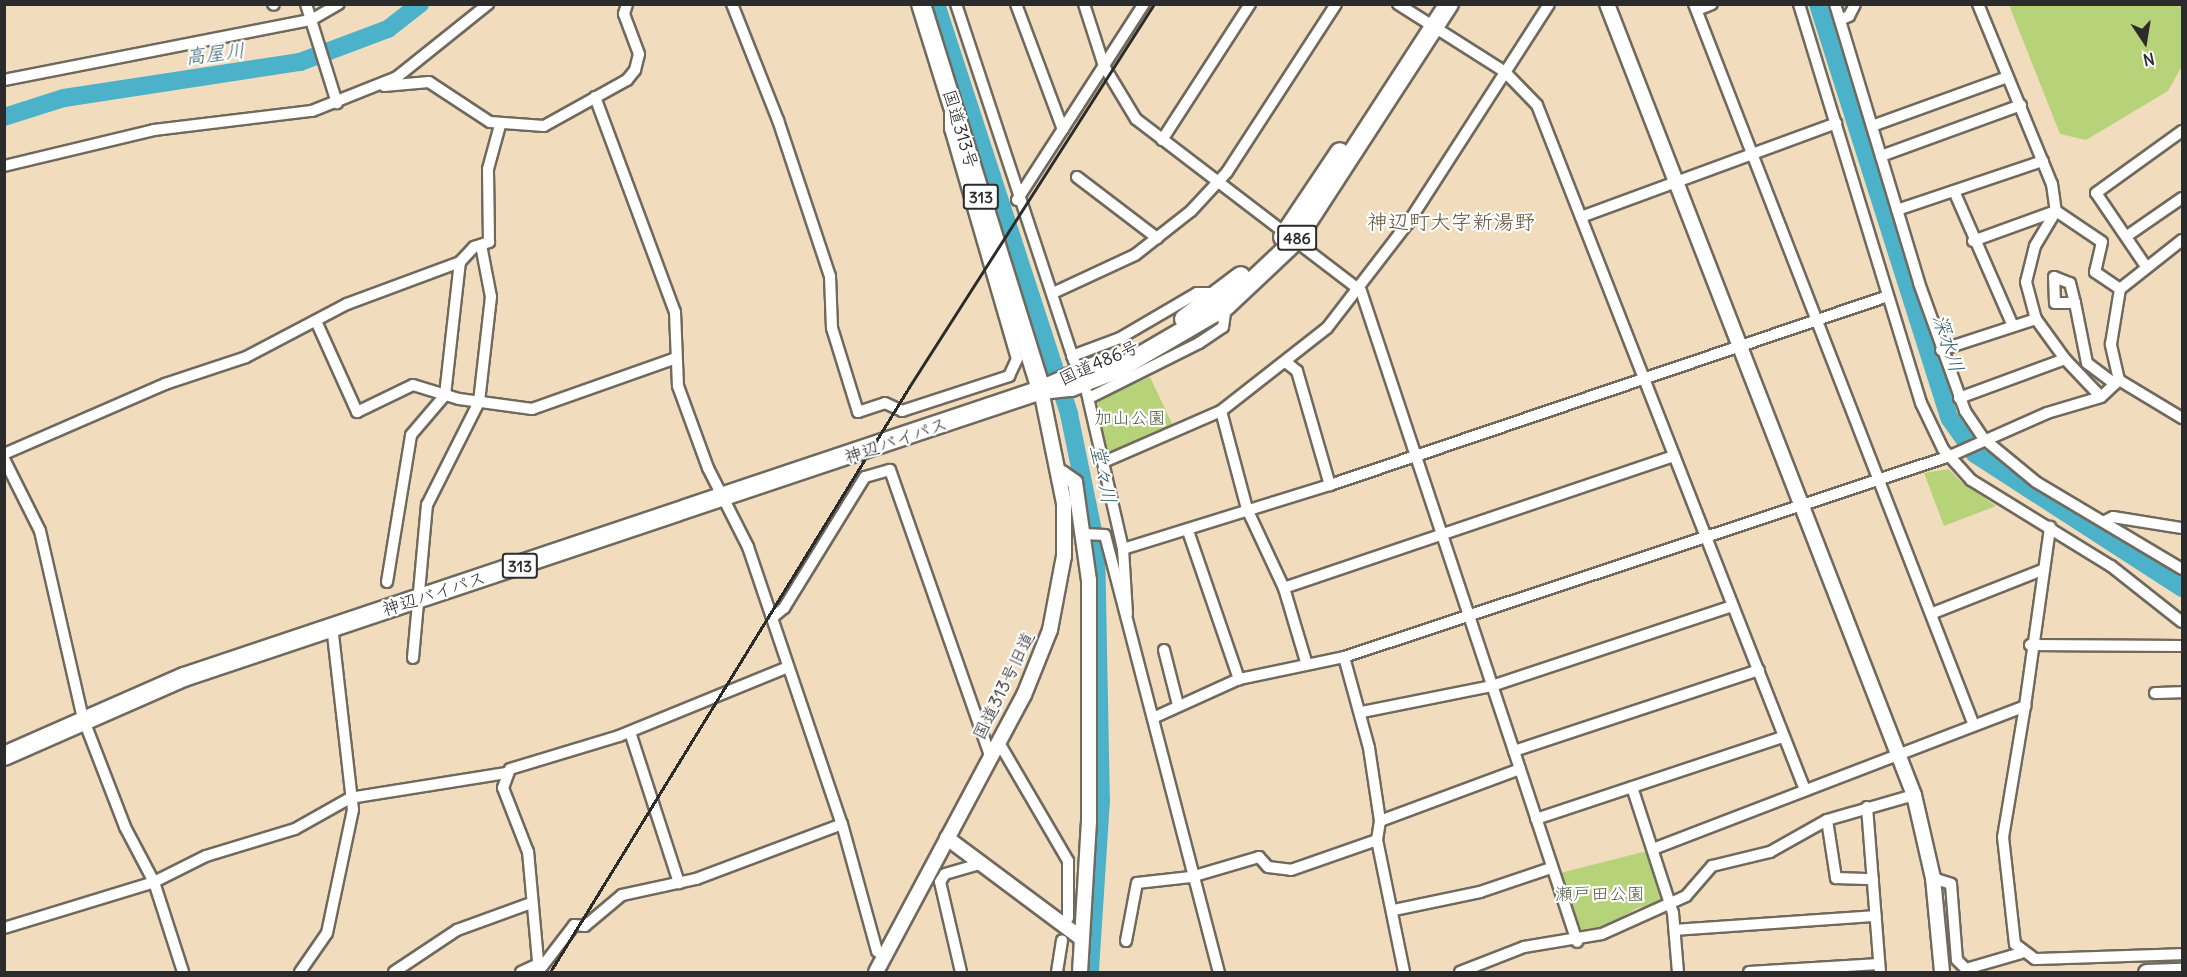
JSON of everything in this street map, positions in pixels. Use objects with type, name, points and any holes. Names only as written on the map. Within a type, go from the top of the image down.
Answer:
[{"type":"highway","name":"国道313号","points":[[921,4],[951,100],[1061,377]]},
{"type":"highway","name":"国道486号","points":[[1430,25],[1436,4]]},
{"type":"highway","name":"国道486号","points":[[1061,377],[1118,369],[1224,299],[1290,238],[1430,25],[1449,4]]},
{"type":"highway","name":"神辺バイパス","points":[[4,756],[83,718],[184,677],[416,599],[723,501],[1061,377]]},
{"type":"main road","points":[[2146,972],[2182,971]]},
{"type":"street","points":[[306,4],[337,102]]},
{"type":"street","points":[[4,80],[311,22],[339,4]]},
{"type":"street","points":[[382,86],[488,4]]},
{"type":"street","points":[[4,166],[96,141],[280,116],[337,102],[382,86],[429,82],[500,125],[544,126],[596,97],[635,70],[639,54],[624,14],[627,4]]},
{"type":"street","points":[[732,4],[778,120],[830,276],[832,327],[858,412],[885,403],[902,411],[1009,376],[1017,359],[950,129],[951,100]]},
{"type":"street","points":[[956,4],[1017,200],[1053,294],[1061,377],[1120,338],[1197,293],[1224,299],[1223,327],[1198,343],[1088,395],[1106,461],[1123,549],[1126,629]]},
{"type":"street","points":[[1016,4],[1063,130]]},
{"type":"street","points":[[1083,4],[1104,66],[1136,119],[1361,291],[1440,535],[1577,942]]},
{"type":"street","points":[[1017,200],[1144,4]]},
{"type":"street","points":[[1162,140],[1250,4]]},
{"type":"street","points":[[1053,294],[1093,277],[1157,238],[1218,182],[1336,4]]},
{"type":"street","points":[[1398,4],[1505,72],[1537,105],[1805,790]]},
{"type":"street","points":[[1106,461],[1221,411],[1287,363],[1361,291],[1549,4]]},
{"type":"street","points":[[1607,4],[1914,795],[1933,878],[1942,972]]},
{"type":"street","points":[[1712,4],[1696,7],[1879,480],[1933,613],[1973,723]]},
{"type":"street","points":[[1799,4],[1920,404],[1971,480],[2050,527],[2164,603],[2182,622]]},
{"type":"street","points":[[1835,4],[1941,350],[1959,398],[1981,441],[2036,482],[2105,521],[2182,569]]},
{"type":"street","points":[[1840,20],[1849,16],[1855,4]]},
{"type":"street","points":[[1978,4],[2043,161],[2056,211],[2029,267],[2026,282],[2036,319],[2065,359],[2102,397]]},
{"type":"street","points":[[1872,126],[2007,77]]},
{"type":"street","points":[[596,97],[675,312],[678,386],[723,501],[748,547],[786,668],[842,824],[877,951],[879,968]]},
{"type":"street","points":[[1881,156],[2021,105]]},
{"type":"street","points":[[1581,217],[1676,185],[1836,123]]},
{"type":"street","points":[[183,972],[154,882],[125,827],[83,718],[40,531],[5,461],[165,384],[246,357],[316,321],[460,262],[481,245],[489,242],[488,169],[500,125]]},
{"type":"street","points":[[2145,265],[2096,193],[2182,131]]},
{"type":"street","points":[[1897,210],[2043,161]]},
{"type":"street","points":[[1077,177],[1157,238]]},
{"type":"street","points":[[1954,191],[1973,241],[2013,326]]},
{"type":"street","points":[[2127,236],[2182,198]]},
{"type":"street","points":[[1973,241],[2056,211]]},
{"type":"street","points":[[2056,211],[2102,242],[2095,272],[2120,289]]},
{"type":"street","points":[[2117,382],[2111,344],[2120,289],[2145,265],[2182,240]]},
{"type":"street","points":[[413,658],[416,599],[427,505],[478,402],[491,297],[481,245]]},
{"type":"street","points":[[387,582],[411,435],[445,394],[460,262]]},
{"type":"street","points":[[1123,549],[1188,531],[1247,509],[1330,485],[1414,453],[1888,296]]},
{"type":"street","points":[[2075,303],[2087,363],[2182,418]]},
{"type":"street","points":[[1941,350],[2036,319]]},
{"type":"street","points":[[316,321],[357,412],[413,384],[478,402],[540,407],[676,358]]},
{"type":"street","points":[[1959,398],[2065,359]]},
{"type":"street","points":[[1287,363],[1297,371],[1330,485]]},
{"type":"street","name":"国道313号旧道","points":[[879,968],[998,741],[1050,630],[1064,556],[1061,377]]},
{"type":"street","points":[[1153,718],[1239,679],[1306,662],[1344,657],[1802,507],[1954,454],[1981,441],[2102,397],[2117,382]]},
{"type":"street","points":[[1221,411],[1247,509],[1284,588],[1306,662]]},
{"type":"street","points":[[1284,588],[1674,456]]},
{"type":"street","points":[[772,618],[784,608],[865,477],[890,470],[990,756]]},
{"type":"street","points":[[1062,473],[1075,482],[1084,534],[1090,739],[1080,972]]},
{"type":"street","points":[[2105,521],[2113,517],[2182,528]]},
{"type":"street","points":[[2021,953],[2010,926],[2003,837],[2025,706],[2030,645],[2050,527]]},
{"type":"street","points":[[1188,531],[1239,679]]},
{"type":"street","points":[[1084,534],[1105,535],[1126,629],[1140,660],[1191,877],[1219,972]]},
{"type":"street","points":[[1933,613],[2043,570]]},
{"type":"street","points":[[1362,712],[1492,686],[1732,606]]},
{"type":"street","points":[[300,972],[330,924],[350,838],[350,798],[332,627]]},
{"type":"street","points":[[2030,645],[2182,645]]},
{"type":"street","points":[[1164,650],[1178,705]]},
{"type":"street","points":[[1344,657],[1362,712],[1380,822],[1377,840],[1394,910],[1404,972]]},
{"type":"street","points":[[4,928],[154,882],[206,856],[295,829],[350,798],[506,773],[520,764],[630,732],[786,668]]},
{"type":"street","points":[[1514,751],[1759,670]]},
{"type":"street","points":[[2155,693],[2182,692]]},
{"type":"street","points":[[1653,849],[1973,723],[2025,706]]},
{"type":"street","points":[[630,732],[680,883]]},
{"type":"street","points":[[1536,819],[1783,737]]},
{"type":"street","points":[[998,741],[1068,861],[1068,918]]},
{"type":"street","points":[[1380,822],[1520,768]]},
{"type":"street","points":[[506,773],[503,788],[528,852],[538,970]]},
{"type":"street","points":[[1632,787],[1670,905],[1675,930],[1678,972]]},
{"type":"street","points":[[1460,972],[1542,942],[1577,942],[1670,905],[1712,866],[1770,852],[1827,820],[1914,795]]},
{"type":"street","points":[[1749,972],[1879,968],[1867,807]]},
{"type":"street","points":[[1827,820],[1836,878],[1873,879]]},
{"type":"street","points":[[521,972],[538,970],[574,925],[585,926],[622,895],[680,883],[842,824]]},
{"type":"street","points":[[947,838],[1081,938]]},
{"type":"street","points":[[1126,941],[1137,884],[1191,877],[1259,856],[1268,867],[1291,870],[1377,840]]},
{"type":"street","points":[[961,972],[940,882],[945,874],[981,864]]},
{"type":"street","points":[[1394,910],[1480,892],[1551,868]]},
{"type":"street","points":[[1933,878],[1951,884],[1957,960],[1966,969],[2021,953],[2035,959],[2182,954]]},
{"type":"street","points":[[394,972],[456,930],[531,903]]},
{"type":"street","points":[[1675,930],[1876,916]]},
{"type":"street","points":[[1056,972],[1062,940]]},
{"type":"green space","points":[[2009,5],[2182,5],[2182,66],[2168,91],[2086,140],[2060,134]]},
{"type":"green space","name":"加山公園","points":[[1150,377],[1175,430],[1117,455],[1106,451],[1097,399]]},
{"type":"green space","points":[[1949,469],[1959,480],[1996,506],[1944,526],[1924,473]]},
{"type":"green space","name":"瀬戸田公園","points":[[1647,851],[1661,903],[1637,908],[1601,930],[1579,932],[1560,873]]},
{"type":"waterway","name":"高屋川","points":[[4,117],[64,98],[300,62],[388,29],[420,4]]},
{"type":"waterway","name":"堂々川","points":[[936,4],[1069,414],[1096,545],[1101,800],[1090,972]]},
{"type":"waterway","name":"深水川","points":[[1818,4],[1950,419],[1975,454],[2182,588]]},
{"type":"railway","points":[[550,972],[909,387],[1154,4]]},
{"type":"district","name":"神辺町大字新湯野","points":[[1451,222]]}]
